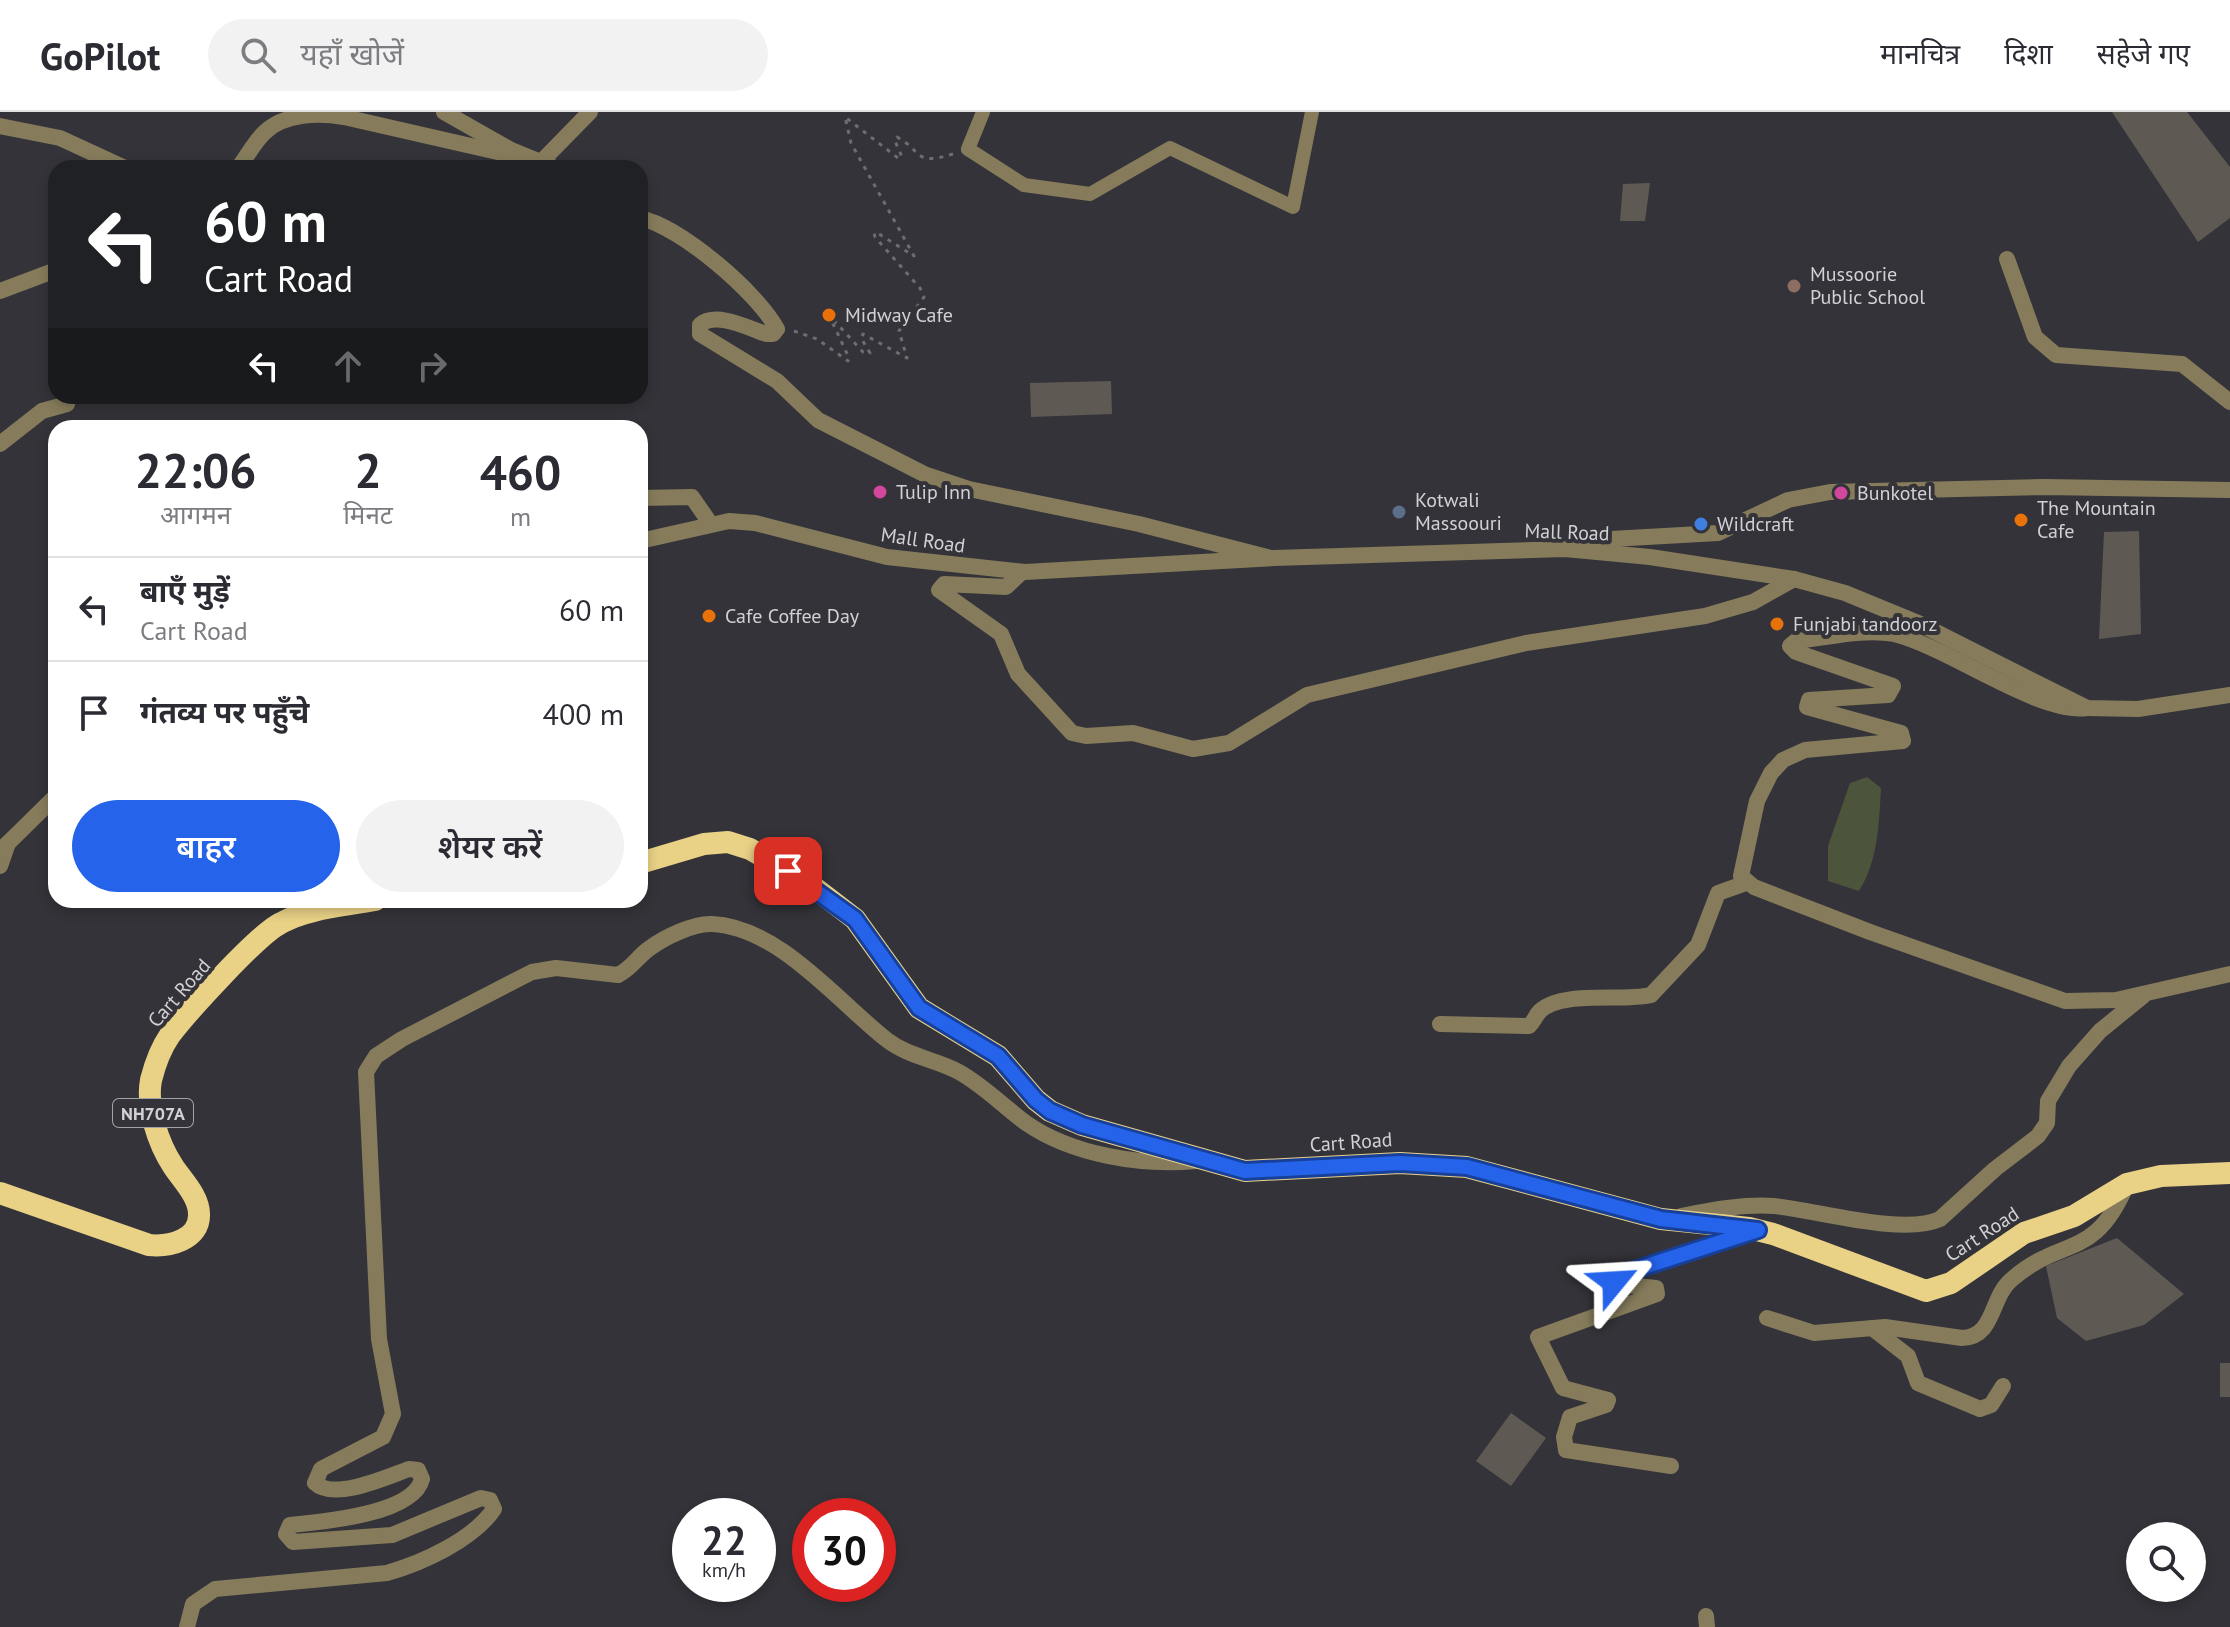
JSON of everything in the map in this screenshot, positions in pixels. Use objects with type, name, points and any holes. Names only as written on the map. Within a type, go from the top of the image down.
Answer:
[{"type":"highway","name":"Cart Road","points":[[648,861],[717,841],[750,849],[807,882],[844,909],[919,1008],[998,1056],[1036,1100],[1050,1111],[1082,1125],[1205,1161],[1264,1171],[1400,1163],[1467,1167],[1661,1219],[1758,1230],[1916,1289],[1935,1291],[1978,1267],[2024,1233],[2074,1216],[2127,1184],[2175,1175],[2230,1173]]},
{"type":"highway","name":"Cart Road","points":[[0,1193],[149,1245],[164,1246],[188,1236],[197,1225],[199,1212],[194,1196],[162,1144],[152,1111],[153,1073],[170,1035],[258,941],[279,923],[297,915],[333,908]]},
{"type":"street","points":[[444,112],[538,160]]},
{"type":"street","points":[[552,160],[590,112]]},
{"type":"street","points":[[983,112],[968,149],[1024,185],[1090,194],[1170,148],[1293,207],[1312,112]]},
{"type":"street","points":[[244,160],[265,132],[287,120],[314,114],[344,117],[527,160]]},
{"type":"street","points":[[0,126],[60,138],[108,160]]},
{"type":"street","points":[[648,222],[692,245],[742,288],[777,329],[773,334],[766,334],[722,320],[707,320],[699,329],[705,338],[777,381],[818,420],[924,474],[969,489],[1139,524],[1274,558]]},
{"type":"street","points":[[2007,259],[2035,337],[2043,347],[2056,355],[2182,364],[2230,402]]},
{"type":"street","points":[[0,291],[48,273]]},
{"type":"street","points":[[0,444],[42,411],[67,404]]},
{"type":"street","points":[[1565,549],[1611,539],[1718,533],[1788,500],[1830,492],[2045,487],[2230,490]]},
{"type":"street","points":[[648,498],[692,497],[710,523]]},
{"type":"street","name":"Mall Road","points":[[648,539],[710,523],[755,523],[887,557],[1022,572],[1274,558],[1565,549],[1678,560],[1794,579],[1845,593],[1918,623],[2087,708],[2138,709],[2230,695]]},
{"type":"street","points":[[1022,572],[1006,587],[944,584],[939,590],[1001,634],[1018,674],[1072,733],[1086,736],[1133,733],[1193,749],[1215,746],[1242,736],[1307,695],[1526,643],[1705,616],[1753,602],[1794,579]]},
{"type":"street","points":[[1746,883],[1740,868],[1757,801],[1771,773],[1783,760],[1805,750],[1903,741],[1901,733],[1807,707],[1809,700],[1888,695],[1893,686],[1796,652],[1790,646],[1796,641],[1889,633],[1972,666],[2049,704],[2087,708]]},
{"type":"street","points":[[0,866],[4,847],[48,804]]},
{"type":"street","points":[[1440,1024],[1527,1027],[1533,1024],[1538,1013],[1552,1005],[1588,998],[1655,994],[1698,945],[1718,893],[1746,883],[2037,994],[2095,1003],[2230,974]]},
{"type":"street","points":[[187,1627],[193,1604],[215,1589],[387,1573],[411,1565],[455,1541],[494,1509],[490,1500],[481,1498],[392,1535],[293,1542],[286,1534],[290,1525],[343,1520],[385,1507],[413,1493],[422,1479],[418,1470],[409,1469],[360,1486],[327,1490],[315,1483],[321,1469],[375,1444],[388,1432],[393,1414],[379,1339],[366,1072],[376,1056],[402,1039],[523,976],[556,968],[618,975],[651,947],[687,930],[712,924],[731,928],[802,964],[893,1045],[912,1056],[955,1069],[1046,1135],[1088,1150],[1136,1160],[1173,1163],[1205,1161]]},
{"type":"street","points":[[1661,1219],[1753,1206],[1898,1223],[1924,1224],[1940,1219],[1995,1169],[2038,1136],[2047,1123],[2048,1101],[2069,1066],[2100,1031],[2147,992]]},
{"type":"street","points":[[1767,1318],[1814,1333],[1894,1327],[1962,1338],[1979,1333],[2006,1284],[2028,1267],[2100,1230],[2115,1212],[2127,1184]]},
{"type":"street","points":[[1671,1466],[1566,1450],[1564,1437],[1570,1417],[1606,1405],[1608,1400],[1563,1388],[1538,1337],[1657,1294],[1656,1288],[1650,1285],[1616,1284],[1614,1279],[1618,1276],[1758,1230]]},
{"type":"street","points":[[1872,1328],[1908,1356],[1918,1383],[1980,1409],[1991,1405],[2003,1386]]},
{"type":"path","points":[[777,329],[811,335],[848,361],[829,315],[863,352],[870,353],[861,338],[863,334],[907,358],[899,331],[922,302],[923,293],[874,233],[908,256],[914,256],[914,252],[863,166],[843,119],[849,117],[898,158],[902,157],[895,141],[897,137],[920,157],[932,159],[968,149]]},
{"type":"green space","points":[[1867,777],[1881,788],[1874,855],[1859,891],[1828,881],[1828,846],[1850,783]]},
{"type":"building","points":[[2112,112],[2187,112],[2230,167],[2230,218],[2198,242]]},
{"type":"building","points":[[1650,183],[1645,221],[1620,221],[1623,184]]},
{"type":"building","points":[[1111,381],[1112,414],[1031,417],[1030,383]]},
{"type":"building","points":[[2139,531],[2141,634],[2099,639],[2104,532]]},
{"type":"building","points":[[2117,1238],[2184,1294],[2144,1325],[2086,1341],[2057,1318],[2046,1266]]},
{"type":"building","points":[[2220,1363],[2230,1363],[2230,1397],[2220,1397]]},
{"type":"building","points":[[1511,1413],[1546,1438],[1511,1486],[1476,1461]]},
{"type":"place","name":"Mussoorie Public School","points":[[1794,286]]},
{"type":"place","name":"Midway Cafe","points":[[829,315]]},
{"type":"place","name":"Tulip Inn","points":[[880,492]]},
{"type":"place","name":"Bunkotel","points":[[1841,493]]},
{"type":"place","name":"Kotwali Massoouri","points":[[1399,512]]},
{"type":"place","name":"The Mountain Cafe","points":[[2021,520]]},
{"type":"place","name":"Wildcraft","points":[[1701,524]]},
{"type":"place","name":"Cafe Coffee Day","points":[[709,616]]},
{"type":"place","name":"Funjabi tandoorz","points":[[1777,624]]},
{"type":"route","points":[[788,871],[855,919],[919,1008],[939,1023],[998,1056],[1036,1100],[1050,1111],[1082,1125],[1245,1171],[1400,1163],[1467,1167],[1661,1219],[1758,1230],[1622,1274],[1615,1277],[1614,1282]]}]
